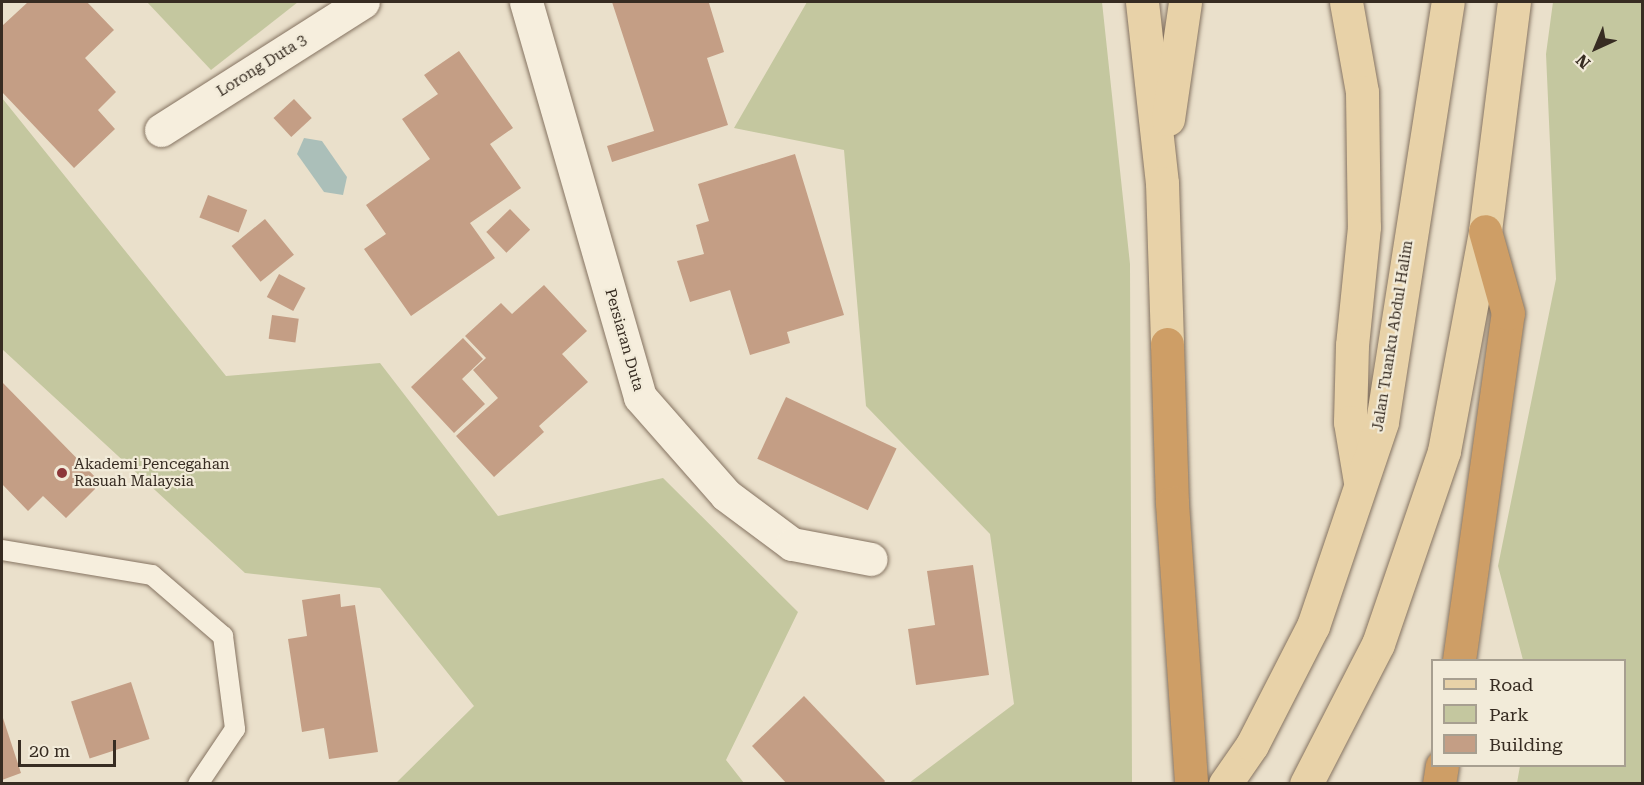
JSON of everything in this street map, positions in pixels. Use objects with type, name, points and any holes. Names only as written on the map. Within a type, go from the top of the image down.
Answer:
[{"type":"highway","points":[[1459,659],[1508,313],[1485,231]]},
{"type":"highway","points":[[1167,344],[1172,503],[1191,783]]},
{"type":"highway","points":[[1439,783],[1442,767]]},
{"type":"main road","points":[[1142,2],[1162,183],[1167,344]]},
{"type":"main road","points":[[1162,183],[1173,70],[1185,2]]},
{"type":"main road","points":[[1346,2],[1362,92],[1364,227],[1352,345],[1350,422],[1361,486]]},
{"type":"main road","name":"Jalan Tuanku Abdul Halim","points":[[1225,783],[1252,745],[1313,626],[1382,422],[1448,2]]},
{"type":"main road","points":[[1306,783],[1378,644],[1444,451],[1485,231],[1514,2]]},
{"type":"street","name":"Lorong Duta 3","points":[[161,130],[363,2]]},
{"type":"street","name":"Persiaran Duta","points":[[526,2],[640,397],[726,495],[792,544],[871,559]]},
{"type":"lane","points":[[2,550],[152,575],[224,636],[235,729],[198,783]]},
{"type":"green space","points":[[147,2],[298,2],[211,70]]},
{"type":"green space","points":[[807,2],[1102,2],[1130,264],[1132,783],[909,783],[1014,704],[990,534],[866,406],[844,150],[734,128]]},
{"type":"green space","points":[[1553,2],[1642,2],[1642,783],[1517,783],[1520,767],[1626,767],[1626,659],[1523,659],[1498,566],[1556,279],[1546,54]]},
{"type":"green space","points":[[2,98],[226,376],[380,363],[498,516],[663,478],[798,612],[726,760],[744,783],[396,783],[474,706],[380,588],[245,573],[2,349]]},
{"type":"water","points":[[304,138],[322,141],[347,177],[343,195],[324,192],[297,154]]},
{"type":"building","points":[[28,2],[87,2],[114,30],[85,58],[116,92],[98,110],[115,129],[74,168],[2,92],[2,26]]},
{"type":"building","points":[[612,2],[713,2],[709,3],[724,52],[707,58],[728,125],[612,162],[607,146],[654,131]]},
{"type":"building","points":[[459,51],[513,128],[490,144],[521,188],[470,223],[495,258],[411,316],[364,249],[386,234],[366,205],[430,159],[402,119],[438,94],[424,75]]},
{"type":"building","points":[[294,99],[312,118],[291,137],[274,118]]},
{"type":"building","points":[[795,154],[844,315],[787,332],[790,343],[750,355],[730,290],[690,302],[677,261],[704,254],[696,225],[709,221],[698,184]]},
{"type":"building","points":[[208,195],[247,210],[239,232],[199,217]]},
{"type":"building","points":[[510,209],[530,230],[506,253],[486,232]]},
{"type":"building","points":[[265,219],[294,255],[261,282],[232,246]]},
{"type":"building","points":[[279,274],[305,288],[293,311],[267,297]]},
{"type":"building","points":[[544,285],[587,331],[562,354],[588,382],[539,426],[544,432],[494,477],[456,436],[498,398],[473,370],[486,358],[465,336],[501,303],[512,314]]},
{"type":"building","points":[[272,315],[299,319],[295,343],[269,339]]},
{"type":"building","points":[[463,338],[483,359],[462,379],[485,404],[454,433],[411,387]]},
{"type":"building","points":[[2,382],[101,483],[66,518],[43,496],[28,511],[2,484]]},
{"type":"building","points":[[786,397],[897,449],[868,510],[757,459]]},
{"type":"building","points":[[973,565],[989,675],[916,685],[908,629],[935,625],[927,571]]},
{"type":"building","points":[[340,594],[341,607],[355,605],[378,752],[329,759],[324,728],[302,732],[288,639],[307,636],[302,600]]},
{"type":"building","points":[[131,682],[150,739],[90,759],[71,701]]},
{"type":"building","points":[[804,696],[885,781],[883,784],[787,784],[752,746]]},
{"type":"building","points":[[2,715],[21,773],[2,780]]},
{"type":"place","name":"Akademi Pencegahan Rasuah Malaysia","points":[[62,473]]}]
